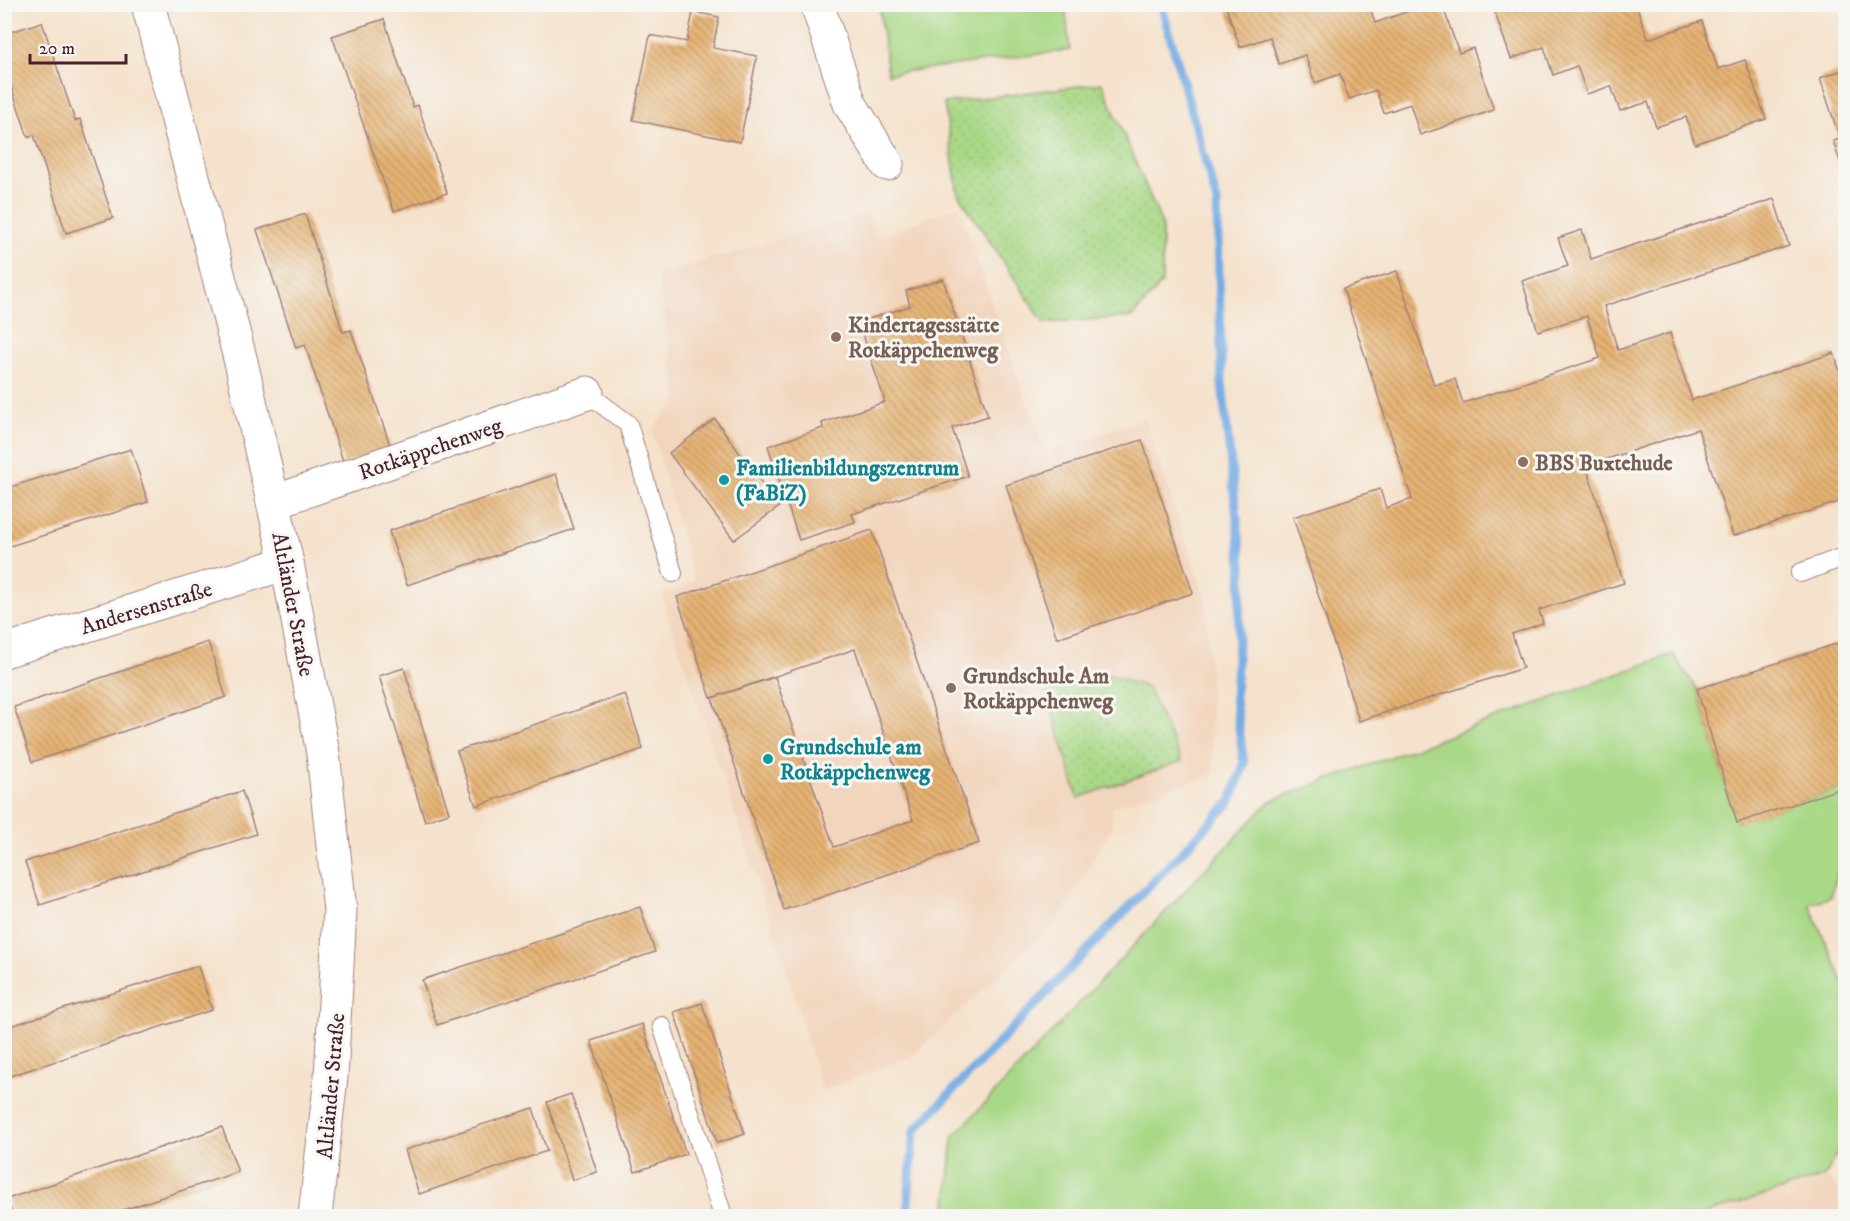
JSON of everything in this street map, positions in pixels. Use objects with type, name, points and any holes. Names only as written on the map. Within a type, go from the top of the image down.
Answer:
[{"type":"street","points":[[817,4],[850,104],[887,164]]},
{"type":"street","name":"Altländer Straße","points":[[155,6],[274,502],[323,753],[340,910],[338,996],[315,1216]]},
{"type":"street","name":"Rotkäppchenweg","points":[[274,502],[587,393]]},
{"type":"street","name":"Andersenstraße","points":[[4,651],[287,563]]},
{"type":"lane","points":[[587,393],[628,424],[673,573]]},
{"type":"lane","points":[[1800,573],[1845,556]]},
{"type":"lane","points":[[662,1026],[723,1216]]},
{"type":"shaded area","name":"Grundschule Am Rotkäppchenweg","points":[[958,206],[1045,454],[1145,418],[1206,602],[1214,774],[1112,807],[1112,827],[1058,920],[912,1056],[822,1090],[777,939],[661,595],[694,580],[652,430],[678,398],[658,275],[867,214],[877,237]]},
{"type":"shaded area","points":[[1825,1176],[1845,1195],[1845,1216],[1698,1216]]},
{"type":"green space","points":[[879,5],[1065,5],[1070,50],[888,74]]},
{"type":"green space","points":[[1102,83],[1162,224],[1162,283],[1132,317],[1044,323],[958,194],[944,103]]},
{"type":"green space","points":[[1673,654],[1697,689],[1737,822],[1845,787],[1845,868],[1838,871],[1831,897],[1809,904],[1845,986],[1845,1139],[1825,1176],[1698,1216],[946,1216],[953,1137],[1270,801]]},
{"type":"green space","points":[[1102,673],[1147,687],[1182,761],[1078,798],[1047,693]]},
{"type":"building","points":[[1225,4],[1369,4],[1375,23],[1428,4],[1442,4],[1459,53],[1473,48],[1494,110],[1420,135],[1410,104],[1384,113],[1376,90],[1349,99],[1340,74],[1315,83],[1305,55],[1279,64],[1270,37],[1240,47]]},
{"type":"building","points":[[1492,4],[1636,4],[1648,39],[1702,21],[1718,69],[1745,60],[1766,119],[1695,144],[1686,117],[1656,127],[1648,102],[1620,111],[1611,86],[1587,94],[1577,66],[1553,75],[1544,47],[1511,59]]},
{"type":"building","points":[[693,12],[719,17],[713,48],[757,56],[740,142],[633,120],[650,35],[687,42]]},
{"type":"building","points":[[384,19],[413,107],[418,105],[447,193],[394,211],[332,36]]},
{"type":"building","points":[[42,22],[75,121],[80,119],[113,218],[66,233],[34,135],[28,137],[4,65],[4,34]]},
{"type":"building","points":[[1845,69],[1845,176],[1833,141],[1840,139],[1820,78]]},
{"type":"building","points":[[1774,199],[1789,246],[1604,306],[1618,350],[1670,333],[1692,400],[1834,353],[1845,388],[1845,500],[1733,536],[1698,429],[1586,466],[1624,583],[1539,610],[1543,623],[1512,634],[1523,668],[1359,721],[1293,517],[1380,489],[1386,508],[1412,499],[1343,289],[1397,271],[1434,385],[1455,379],[1463,403],[1600,358],[1587,316],[1538,331],[1522,281],[1568,266],[1558,238],[1582,230],[1591,259]]},
{"type":"building","points":[[305,214],[343,332],[351,330],[391,448],[344,464],[305,345],[296,348],[257,230]]},
{"type":"building","points":[[943,279],[988,416],[952,428],[968,476],[852,514],[855,522],[799,540],[768,446],[823,428],[822,423],[885,402],[859,322],[910,306],[906,291]]},
{"type":"building","name":"Familienbildungszentrum (FaBiZ)","points":[[715,419],[779,507],[734,540],[669,453]]},
{"type":"building","points":[[1142,440],[1193,593],[1057,638],[1006,485]]},
{"type":"building","points":[[131,449],[148,502],[4,548],[4,489]]},
{"type":"building","points":[[556,474],[574,529],[407,585],[389,531]]},
{"type":"building","name":"Grundschule am Rotkäppchenweg","points":[[872,530],[979,843],[784,910],[712,698],[775,677],[834,847],[913,820],[855,649],[711,698],[677,597]]},
{"type":"building","points":[[1845,641],[1845,787],[1737,823],[1697,689]]},
{"type":"building","points":[[208,642],[226,697],[32,762],[14,707]]},
{"type":"building","points":[[404,668],[449,813],[425,821],[379,676]]},
{"type":"building","points":[[625,694],[643,749],[476,806],[457,751]]},
{"type":"building","points":[[242,791],[256,834],[40,905],[25,862]]},
{"type":"building","points":[[640,907],[655,952],[437,1025],[422,980]]},
{"type":"building","points":[[198,966],[212,1010],[4,1078],[4,1028]]},
{"type":"building","points":[[702,1003],[745,1134],[717,1143],[674,1012]]},
{"type":"building","points":[[642,1024],[686,1154],[635,1172],[591,1041]]},
{"type":"building","points":[[571,1094],[597,1172],[572,1180],[547,1102]]},
{"type":"building","points":[[533,1108],[547,1151],[419,1194],[405,1150]]},
{"type":"building","points":[[222,1127],[238,1172],[105,1216],[13,1216],[7,1199]]},
{"type":"waterway","points":[[907,1216],[914,1131],[1231,801],[1244,764],[1235,699],[1242,565],[1222,383],[1217,202],[1161,4]]},
{"type":"place","name":"Kindertagesstätte Rotkäppchenweg","points":[[836,337]]},
{"type":"place","name":"BBS Buxtehude","points":[[1523,462]]},
{"type":"place","name":"Familienbildungszentrum (FaBiZ)","points":[[724,480]]},
{"type":"place","name":"Grundschule Am Rotkäppchenweg","points":[[951,688]]},
{"type":"place","name":"Grundschule am Rotkäppchenweg","points":[[768,759]]}]
